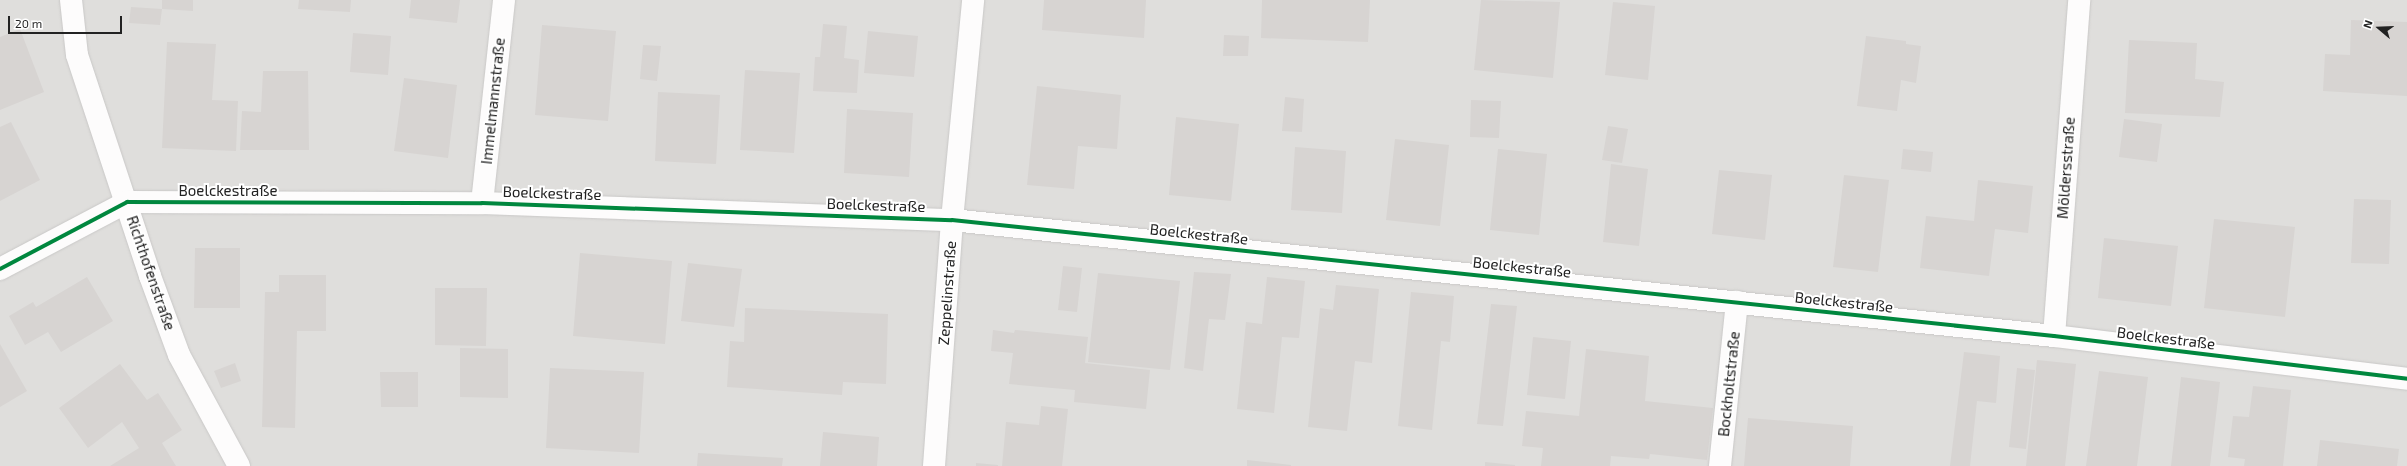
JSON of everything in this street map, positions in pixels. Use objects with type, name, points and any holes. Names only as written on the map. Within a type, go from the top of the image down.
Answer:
[{"type":"street","name":"Richthofenstraße","points":[[71,0],[77,55],[179,355],[238,466]]},
{"type":"street","name":"Immelmannstraße","points":[[482,203],[504,0]]},
{"type":"street","name":"Zeppelinstraße","points":[[934,466],[952,220],[973,0]]},
{"type":"street","name":"Möldersstraße","points":[[2054,336],[2079,0]]},
{"type":"street","name":"Boelckestraße","points":[[0,269],[127,202],[482,203],[952,220],[2054,336],[2407,379]]},
{"type":"street","name":"Bockholtstraße","points":[[1720,466],[1737,302]]},
{"type":"shaded area","points":[[0,0],[2407,0],[2407,466],[0,466]]},
{"type":"building","points":[[162,0],[193,0],[193,11],[162,9]]},
{"type":"building","points":[[299,0],[351,0],[350,12],[298,9]]},
{"type":"building","points":[[411,0],[460,0],[457,23],[409,18]]},
{"type":"building","points":[[1044,0],[1146,0],[1144,38],[1042,30]]},
{"type":"building","points":[[1262,0],[1370,0],[1368,42],[1261,38]]},
{"type":"building","points":[[1481,0],[1560,2],[1553,78],[1474,70]]},
{"type":"building","points":[[1613,2],[1655,6],[1648,80],[1605,75]]},
{"type":"building","points":[[131,7],[162,9],[160,25],[129,23]]},
{"type":"building","points":[[2351,20],[2407,22],[2407,96],[2323,91],[2325,54],[2350,55]]},
{"type":"building","points":[[823,24],[847,26],[844,58],[859,60],[857,93],[813,91],[815,57],[820,57]]},
{"type":"building","points":[[542,25],[616,31],[608,121],[535,115]]},
{"type":"building","points":[[20,29],[44,92],[0,110],[0,37]]},
{"type":"building","points":[[868,31],[918,36],[914,77],[864,73]]},
{"type":"building","points":[[353,33],[391,36],[388,75],[350,72]]},
{"type":"building","points":[[1224,35],[1249,36],[1248,56],[1223,56]]},
{"type":"building","points":[[1866,36],[1906,41],[1906,44],[1921,46],[1916,83],[1901,80],[1897,111],[1857,106]]},
{"type":"building","points":[[2129,40],[2197,43],[2195,79],[2224,82],[2220,117],[2125,113]]},
{"type":"building","points":[[167,42],[216,44],[212,100],[238,101],[236,151],[162,148]]},
{"type":"building","points":[[643,45],[661,46],[657,81],[640,79]]},
{"type":"building","points":[[745,70],[800,73],[794,153],[740,150]]},
{"type":"building","points":[[263,71],[308,71],[309,150],[240,150],[242,111],[261,112]]},
{"type":"building","points":[[404,78],[457,85],[448,158],[394,151]]},
{"type":"building","points":[[1037,86],[1121,95],[1117,149],[1078,146],[1074,189],[1027,185]]},
{"type":"building","points":[[658,92],[720,95],[716,164],[655,161]]},
{"type":"building","points":[[1285,97],[1304,99],[1302,132],[1282,131]]},
{"type":"building","points":[[1471,100],[1501,101],[1499,138],[1470,137]]},
{"type":"building","points":[[847,109],[913,113],[909,177],[844,173]]},
{"type":"building","points":[[1176,117],[1239,124],[1231,201],[1169,195]]},
{"type":"building","points":[[2124,119],[2162,124],[2157,162],[2119,157]]},
{"type":"building","points":[[11,122],[40,180],[0,201],[0,127]]},
{"type":"building","points":[[1608,126],[1628,129],[1622,163],[1602,160]]},
{"type":"building","points":[[1395,139],[1449,145],[1440,226],[1386,220]]},
{"type":"building","points":[[1295,147],[1346,151],[1342,213],[1291,210]]},
{"type":"building","points":[[1498,149],[1547,154],[1539,235],[1490,230]]},
{"type":"building","points":[[1903,149],[1933,152],[1931,172],[1901,169]]},
{"type":"building","points":[[1611,164],[1648,169],[1639,246],[1603,242]]},
{"type":"building","points":[[1719,170],[1772,175],[1765,240],[1712,234]]},
{"type":"building","points":[[1844,175],[1889,180],[1878,272],[1833,267]]},
{"type":"building","points":[[1978,180],[2033,186],[2028,233],[1995,229],[1989,276],[1920,268],[1926,216],[1974,221]]},
{"type":"building","points":[[2354,199],[2391,200],[2389,264],[2351,263]]},
{"type":"building","points":[[2214,219],[2295,227],[2285,317],[2204,308]]},
{"type":"building","points":[[2104,238],[2178,246],[2171,306],[2098,298]]},
{"type":"building","points":[[195,248],[240,248],[240,308],[194,308]]},
{"type":"building","points":[[580,253],[672,261],[665,344],[573,336]]},
{"type":"building","points":[[688,263],[742,269],[734,327],[681,321]]},
{"type":"building","points":[[1063,266],[1082,268],[1077,312],[1058,310]]},
{"type":"building","points":[[1194,272],[1231,274],[1225,320],[1209,319],[1203,371],[1184,368]]},
{"type":"building","points":[[1098,273],[1180,281],[1170,370],[1088,362]]},
{"type":"building","points":[[279,275],[326,275],[326,331],[297,331],[295,428],[262,427],[265,292],[279,292]]},
{"type":"building","points":[[87,277],[113,321],[61,352],[48,332],[25,345],[9,316],[33,302],[36,307]]},
{"type":"building","points":[[1267,277],[1305,281],[1299,338],[1282,337],[1274,413],[1237,409],[1246,322],[1262,324]]},
{"type":"building","points":[[1336,285],[1379,289],[1372,363],[1355,361],[1347,431],[1308,427],[1320,308],[1333,310]]},
{"type":"building","points":[[435,288],[487,288],[486,346],[435,345]]},
{"type":"building","points":[[1411,292],[1454,296],[1450,342],[1441,341],[1432,430],[1398,426]]},
{"type":"building","points":[[1491,304],[1517,306],[1503,426],[1477,424]]},
{"type":"building","points":[[745,308],[888,314],[886,384],[843,382],[842,395],[727,387],[730,341],[744,342]]},
{"type":"building","points":[[993,330],[1014,333],[1015,330],[1088,337],[1085,363],[1150,370],[1146,409],[1074,402],[1075,390],[1009,384],[1013,353],[991,351]]},
{"type":"building","points":[[1533,337],[1571,341],[1565,399],[1527,395]]},
{"type":"building","points":[[0,344],[27,391],[0,407]]},
{"type":"building","points":[[460,348],[508,349],[508,398],[460,397]]},
{"type":"building","points":[[1586,349],[1649,356],[1645,401],[1713,408],[1707,460],[1650,454],[1649,459],[1611,456],[1610,466],[1541,466],[1543,448],[1522,446],[1526,411],[1579,416]]},
{"type":"building","points":[[1964,352],[2000,356],[1996,403],[1977,401],[1970,466],[1950,466]]},
{"type":"building","points":[[2037,360],[2076,364],[2065,466],[2026,466]]},
{"type":"building","points":[[235,363],[241,381],[221,388],[214,371]]},
{"type":"building","points":[[120,364],[147,400],[158,393],[182,430],[162,443],[176,466],[110,466],[139,448],[122,422],[88,448],[59,408]]},
{"type":"building","points":[[550,368],[644,372],[639,453],[546,448]]},
{"type":"building","points":[[2017,368],[2035,370],[2026,449],[2009,447]]},
{"type":"building","points":[[2099,371],[2148,377],[2137,466],[2086,466]]},
{"type":"building","points":[[380,372],[418,372],[418,407],[381,407]]},
{"type":"building","points":[[2181,377],[2220,382],[2210,466],[2171,466]]},
{"type":"building","points":[[2253,386],[2291,390],[2283,466],[2244,466],[2245,459],[2228,457],[2233,416],[2249,417]]},
{"type":"building","points":[[1041,406],[1068,409],[1062,466],[1002,466],[1006,422],[1039,425]]},
{"type":"building","points":[[1748,418],[1853,426],[1850,466],[1744,466]]},
{"type":"building","points":[[823,432],[879,437],[877,466],[820,466]]},
{"type":"building","points":[[2320,440],[2399,449],[2397,466],[2317,466]]},
{"type":"building","points":[[698,453],[783,458],[782,466],[697,466]]},
{"type":"building","points":[[1247,460],[1291,465],[1291,466],[1247,466]]},
{"type":"building","points":[[1485,462],[1515,465],[1515,466],[1485,466]]},
{"type":"building","points":[[976,463],[998,465],[998,466],[976,466]]},
{"type":"cycle path","points":[[0,269],[127,202],[482,203],[952,220],[2054,336],[2407,379]]}]
